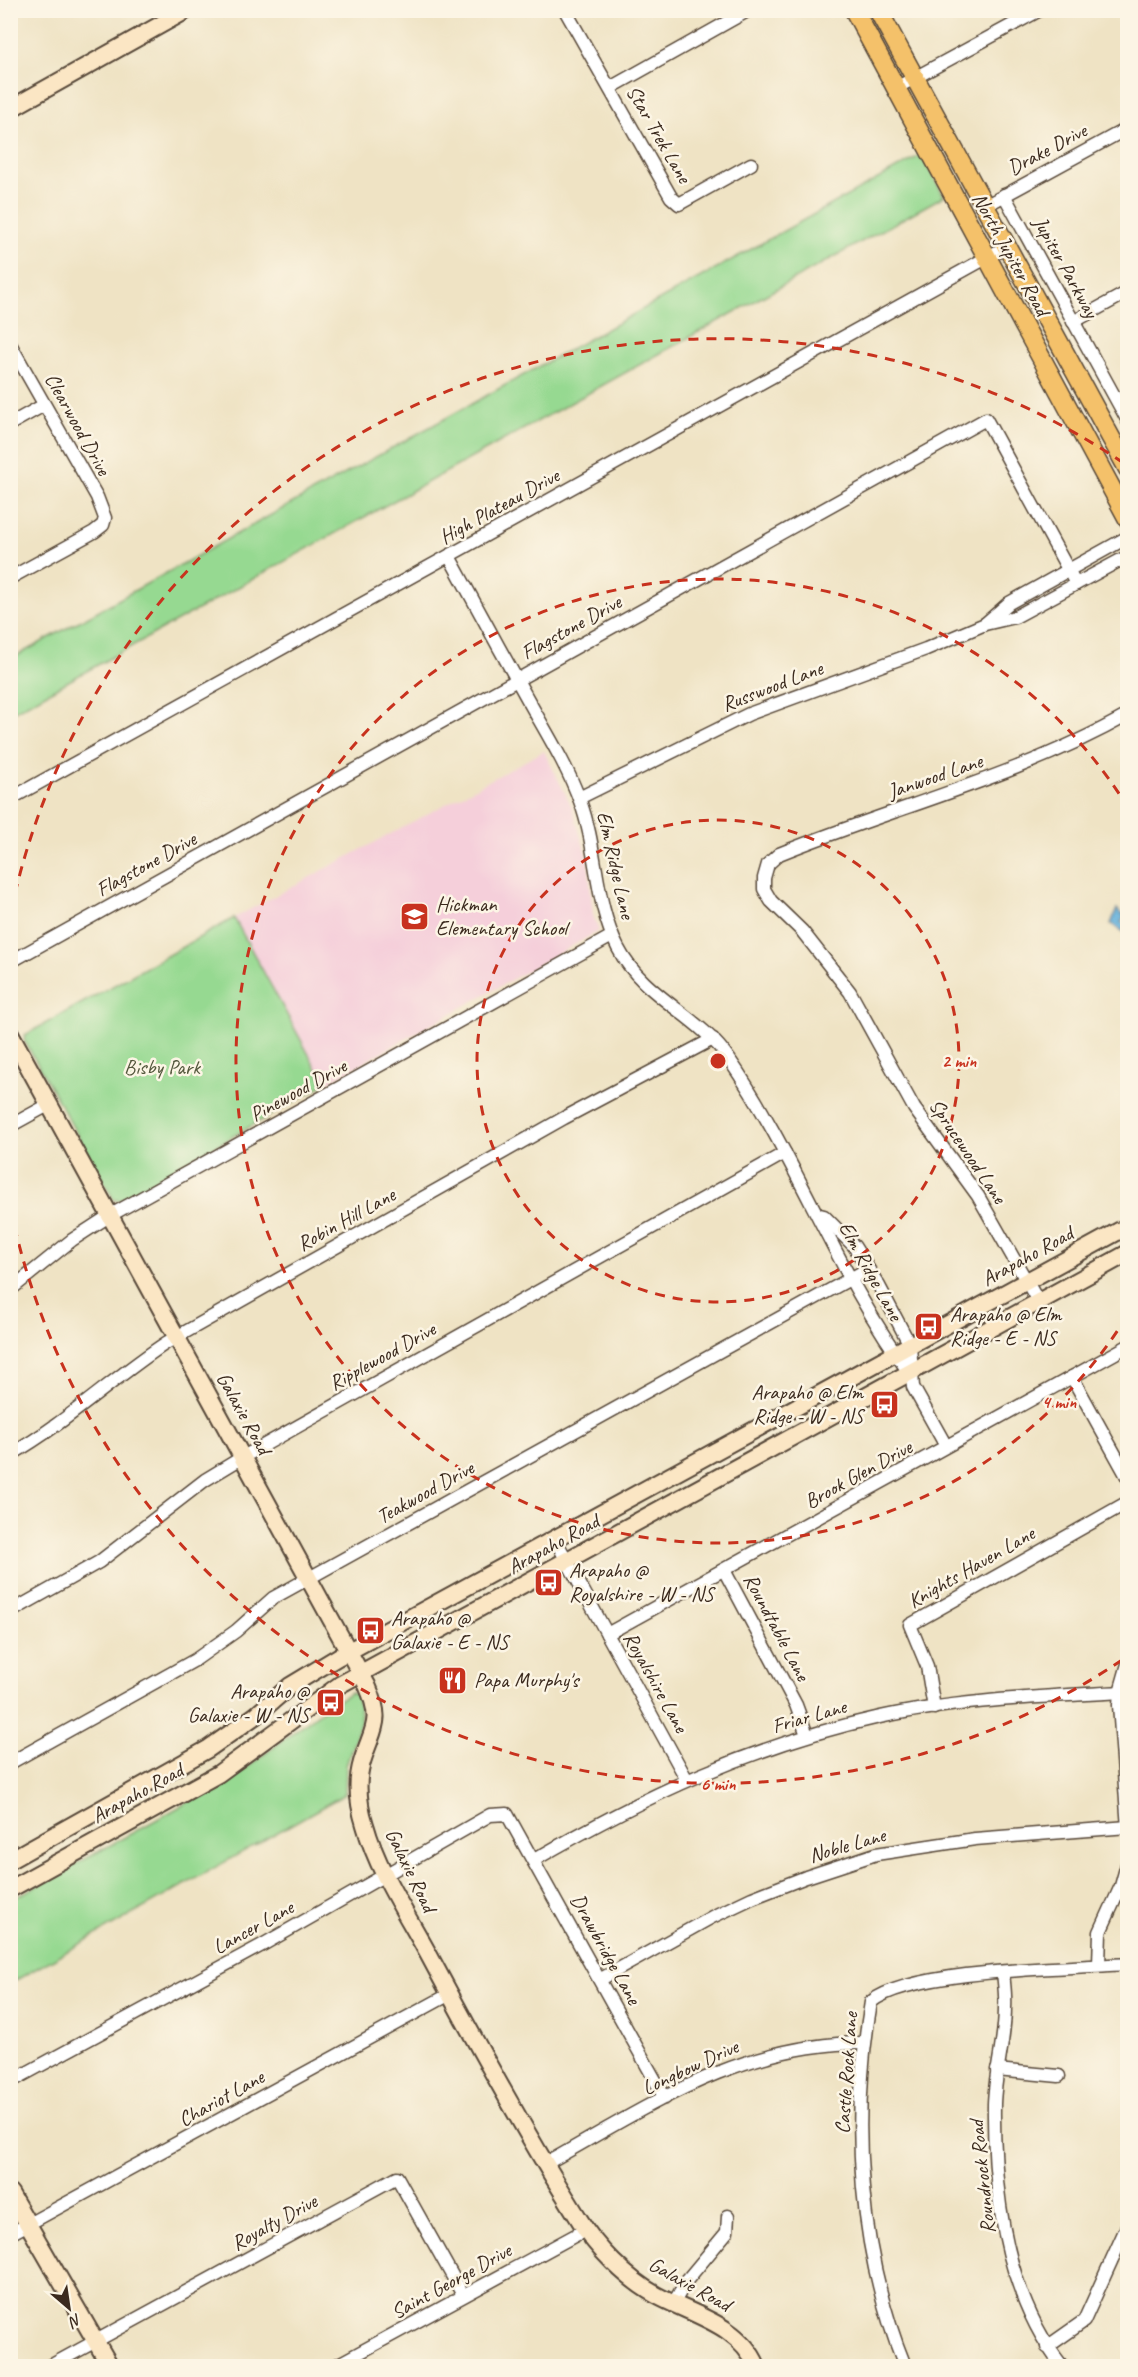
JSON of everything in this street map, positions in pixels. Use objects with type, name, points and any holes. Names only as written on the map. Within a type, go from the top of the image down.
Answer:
[{"type":"main road","points":[[10,109],[187,10]]},
{"type":"main road","name":"North Jupiter Road","points":[[854,10],[1128,519]]},
{"type":"main road","name":"North Jupiter Road","points":[[878,10],[1126,462]]},
{"type":"main road","points":[[939,169],[957,181],[975,203],[985,206]]},
{"type":"main road","name":"Galaxie Road","points":[[10,1034],[350,1651],[372,1696],[376,1717],[372,1739],[360,1772],[360,1800],[370,1843],[450,1994],[545,2164],[585,2230],[632,2279],[674,2304],[712,2320],[729,2332],[757,2367]]},
{"type":"main road","name":"Arapaho Road","points":[[10,1860],[208,1749],[247,1723],[290,1686],[350,1651],[1128,1226]]},
{"type":"main road","name":"Arapaho Road","points":[[10,1889],[218,1774],[272,1737],[307,1707],[361,1674],[1128,1254]]},
{"type":"main road","points":[[10,2193],[110,2367]]},
{"type":"street","name":"Star Trek Lane","points":[[565,10],[671,197],[678,204],[751,164]]},
{"type":"street","points":[[610,88],[749,10]]},
{"type":"street","points":[[896,88],[1040,10]]},
{"type":"street","name":"Drake Drive","points":[[985,206],[1128,128]]},
{"type":"street","name":"Jupiter Parkway","points":[[1004,195],[1128,421]]},
{"type":"street","name":"High Plateau Drive","points":[[10,799],[1006,247]]},
{"type":"street","points":[[1074,322],[1128,292]]},
{"type":"street","name":"Clearwood Drive","points":[[10,344],[104,512],[103,525],[10,578]]},
{"type":"street","points":[[10,424],[44,405]]},
{"type":"street","name":"Flagstone Drive","points":[[10,962],[986,419],[1076,584]]},
{"type":"street","points":[[1102,471],[1126,462]]},
{"type":"street","name":"Russwood Lane","points":[[985,624],[1009,603],[1124,538]]},
{"type":"street","name":"Elm Ridge Lane","points":[[449,556],[579,798],[590,830],[601,898],[612,936],[630,967],[652,990],[713,1039],[753,1094],[819,1215],[825,1232],[895,1354],[910,1374]]},
{"type":"street","name":"Russwood Lane","points":[[579,798],[749,714],[926,649],[985,624],[1015,617],[1128,556]]},
{"type":"street","name":"Janwood Lane","points":[[764,878],[768,864],[779,854],[1023,766],[1086,739],[1128,716]]},
{"type":"street","name":"Sprucewood Lane","points":[[764,878],[764,889],[771,901],[802,931],[850,992],[914,1108],[978,1196],[1039,1303]]},
{"type":"street","name":"Pinewood Drive","points":[[10,1290],[72,1240],[109,1216],[612,936]]},
{"type":"street","name":"Robin Hill Lane","points":[[10,1455],[40,1438],[122,1372],[177,1337],[564,1118],[713,1039]]},
{"type":"street","points":[[10,1126],[50,1104]]},
{"type":"street","name":"Ripplewood Drive","points":[[10,1612],[99,1562],[205,1480],[243,1457],[784,1153]]},
{"type":"street","name":"Elm Ridge Lane","points":[[819,1215],[824,1216],[854,1246],[910,1345],[910,1374],[913,1387],[946,1446]]},
{"type":"street","name":"Teakwood Drive","points":[[10,1763],[195,1660],[236,1631],[273,1598],[868,1269]]},
{"type":"street","name":"Brook Glen Drive","points":[[608,1634],[1128,1346]]},
{"type":"street","points":[[1072,1377],[1128,1478]]},
{"type":"street","name":"Knights Haven Lane","points":[[934,1708],[927,1666],[910,1625],[1128,1502]]},
{"type":"street","name":"Royalshire Lane","points":[[555,1539],[687,1780]]},
{"type":"street","name":"Roundtable Lane","points":[[724,1570],[796,1704],[807,1735]]},
{"type":"street","points":[[1128,1664],[1120,1692],[1128,1827]]},
{"type":"street","name":"Friar Lane","points":[[534,1860],[627,1808],[687,1780],[747,1754],[807,1735],[882,1716],[934,1708],[1120,1692]]},
{"type":"street","name":"Lancer Lane","points":[[10,2082],[386,1875],[490,1815],[507,1814],[513,1820]]},
{"type":"street","name":"Drawbridge Lane","points":[[513,1820],[665,2098]]},
{"type":"street","name":"Noble Lane","points":[[601,1979],[712,1917],[752,1898],[876,1854],[975,1839],[1128,1827]]},
{"type":"street","points":[[1098,1965],[1100,1932],[1121,1886],[1128,1861]]},
{"type":"street","name":"Castle Rock Lane","points":[[902,2366],[880,2293],[864,2199],[860,2133],[864,2043],[871,2002],[877,1997],[935,1981],[1003,1971],[1128,1964]]},
{"type":"street","name":"Roundrock Road","points":[[1003,1971],[1006,2009],[994,2103],[1001,2204],[1014,2267],[1031,2316],[1047,2347],[1062,2367]]},
{"type":"street","name":"Chariot Lane","points":[[10,2234],[450,1994]]},
{"type":"street","name":"Longbow Drive","points":[[545,2164],[710,2075],[764,2055],[818,2045],[864,2043]]},
{"type":"street","points":[[997,2070],[1059,2076]]},
{"type":"street","name":"Royalty Drive","points":[[50,2367],[398,2177],[463,2295]]},
{"type":"street","points":[[674,2304],[687,2280],[728,2232],[728,2216]]},
{"type":"street","points":[[1047,2347],[1084,2321],[1128,2224]]},
{"type":"street","name":"Saint George Drive","points":[[335,2367],[585,2230]]},
{"type":"shaded area","name":"Hickman Elementary School","points":[[544,751],[572,807],[588,860],[593,915],[599,931],[325,1084],[234,918]]},
{"type":"green space","points":[[921,155],[944,196],[11,713],[11,659]]},
{"type":"green space","name":"Bisby Park","points":[[234,918],[325,1084],[121,1200],[114,1200],[24,1040],[25,1035]]},
{"type":"green space","points":[[350,1693],[357,1695],[361,1721],[346,1766],[345,1794],[11,1983],[11,1900],[237,1775],[325,1708]]},
{"type":"water","points":[[1117,909],[1122,915],[1125,912],[1127,914],[1121,922],[1127,926],[1124,932],[1111,924]]},
{"type":"place","name":"Hickman Elementary School","points":[[415,916]]},
{"type":"place","name":"Arapaho @ Elm Ridge - E - NS","points":[[929,1326]]},
{"type":"place","name":"Arapaho @ Elm Ridge - W - NS","points":[[884,1404]]},
{"type":"place","name":"Arapaho @ Royalshire - W - NS","points":[[548,1582]]},
{"type":"place","name":"Arapaho @ Galaxie - E - NS","points":[[370,1630]]},
{"type":"place","name":"Papa Murphy's","points":[[453,1680]]},
{"type":"place","name":"Arapaho @ Galaxie - W - NS","points":[[330,1703]]}]
